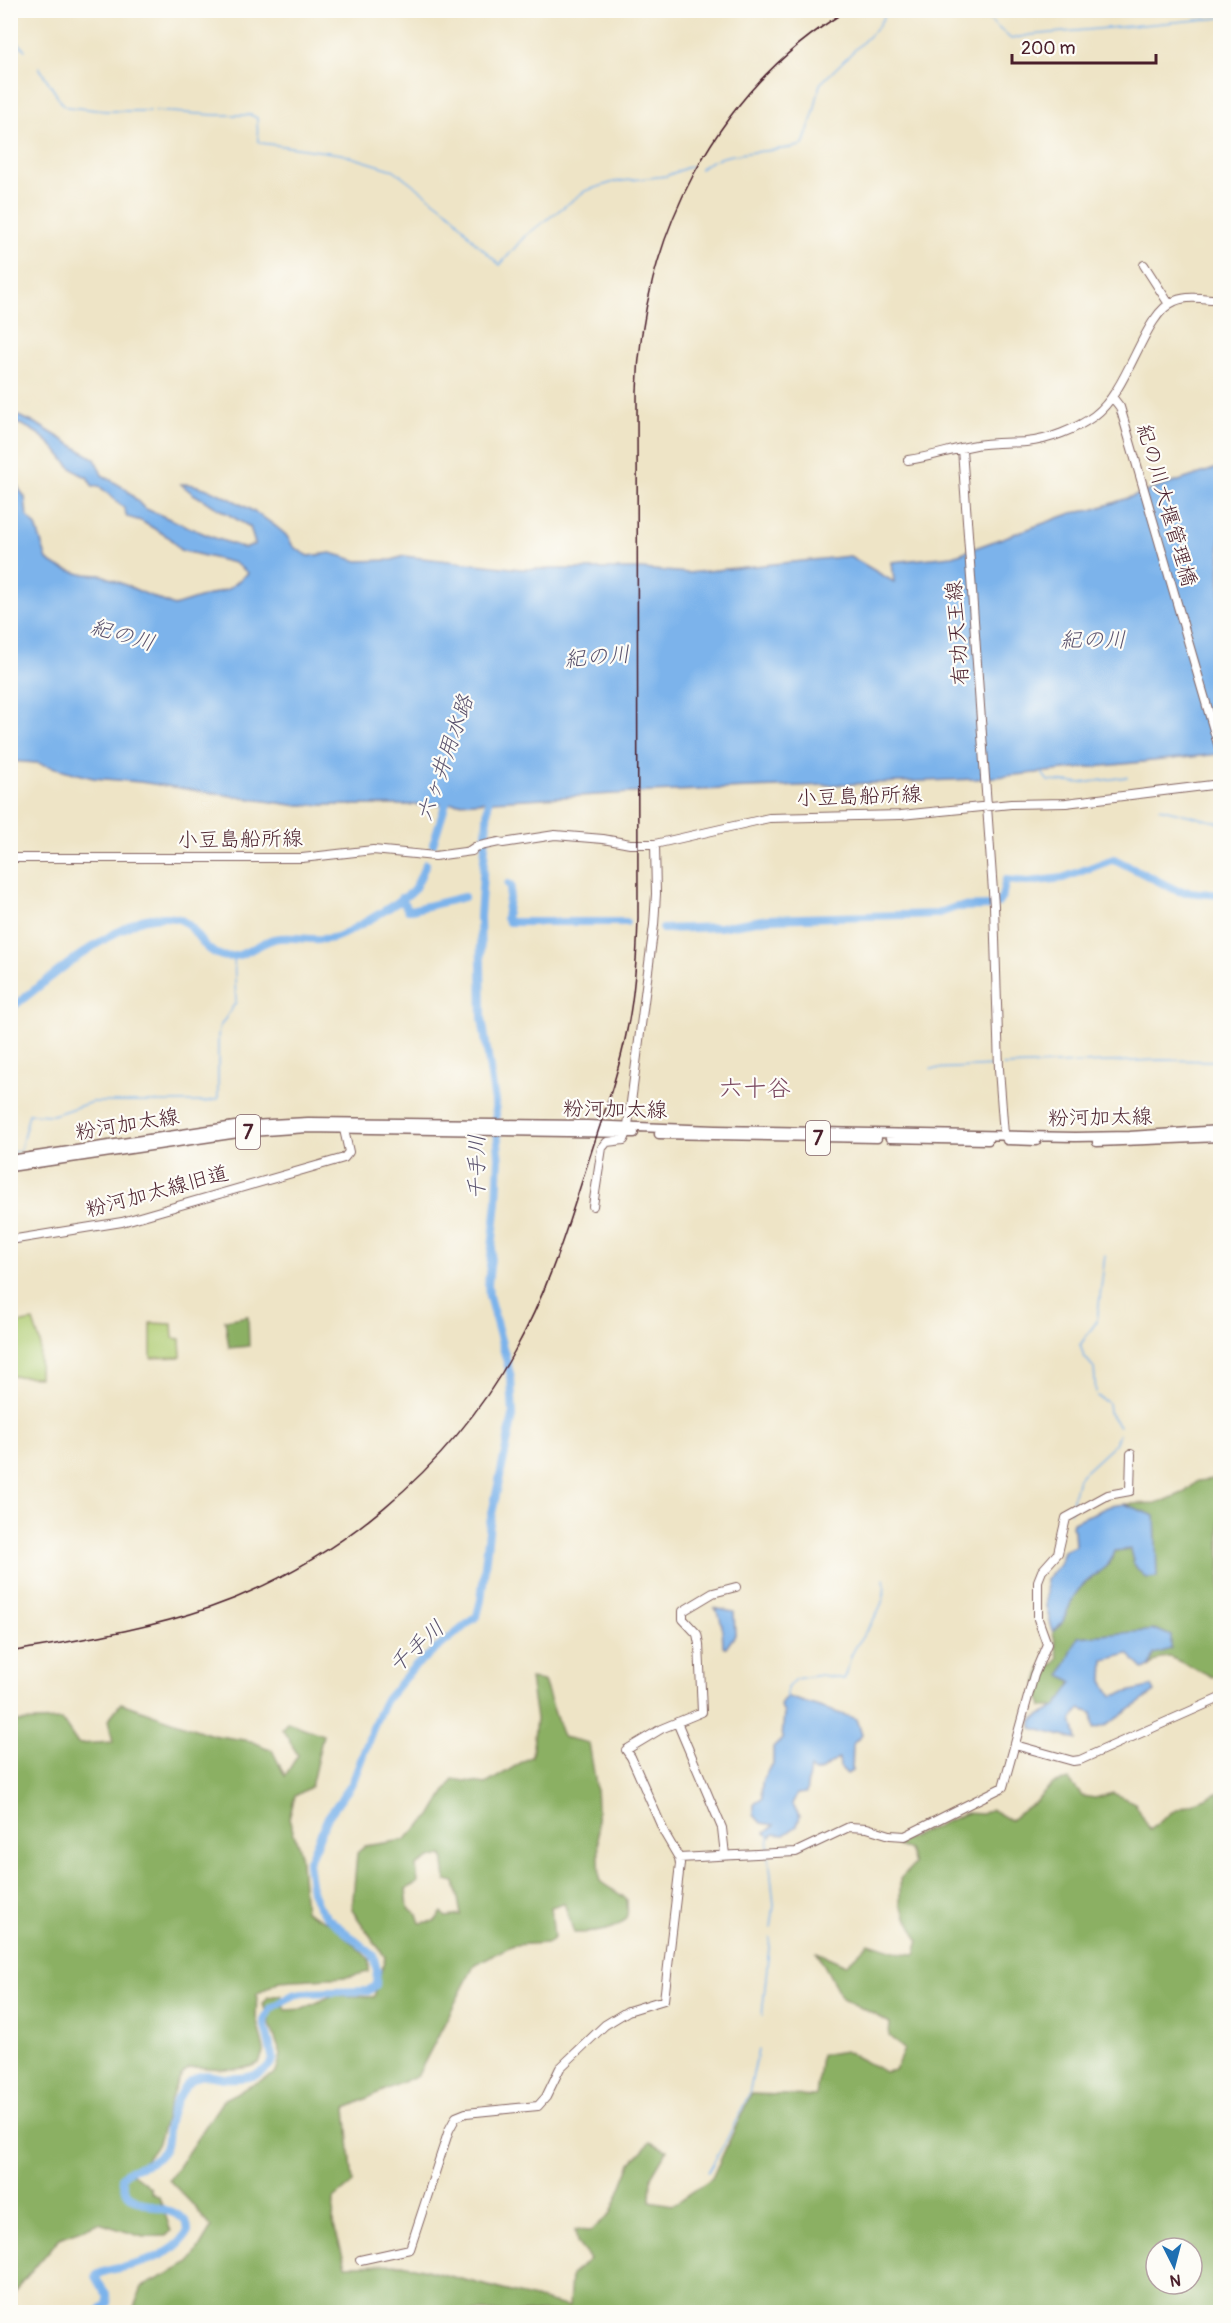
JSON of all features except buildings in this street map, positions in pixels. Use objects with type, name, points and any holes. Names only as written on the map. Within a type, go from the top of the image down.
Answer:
[{"type":"main road","name":"粉河加太線","points":[[10,1160],[235,1126],[276,1123],[1132,1142],[1221,1137]]},
{"type":"main road","name":"粉河加太線","points":[[10,1167],[238,1133],[343,1125]]},
{"type":"main road","name":"粉河加太線","points":[[1006,1138],[1130,1136],[1221,1130]]},
{"type":"street","points":[[1144,265],[1169,304]]},
{"type":"street","points":[[908,460],[940,455],[978,445],[1026,442],[1048,437],[1095,415],[1113,398],[1157,315],[1169,304],[1185,298],[1221,300]]},
{"type":"street","name":"紀の川大堰管理橋","points":[[1113,398],[1120,407],[1221,751]]},
{"type":"street","name":"有功天王線","points":[[962,449],[996,928],[998,1057],[1006,1138]]},
{"type":"street","name":"小豆島船所線","points":[[10,858],[302,858],[373,850],[435,856],[555,835],[576,835],[630,844],[655,844],[769,818],[901,815],[987,805],[1066,803],[1221,784]]},
{"type":"street","points":[[593,1206],[602,1148],[607,1142],[624,1140],[628,1130],[654,925],[655,844]]},
{"type":"street","name":"粉河加太線旧道","points":[[10,1240],[122,1222],[344,1158],[349,1152],[343,1125]]},
{"type":"street","points":[[679,1858],[796,1852],[849,1827],[867,1828],[890,1835],[905,1836],[1003,1787],[1034,1676],[1047,1644],[1038,1619],[1038,1581],[1042,1571],[1058,1553],[1066,1518],[1108,1495],[1130,1491],[1131,1454]]},
{"type":"street","points":[[360,2260],[410,2249],[449,2130],[456,2117],[466,2113],[538,2106],[546,2097],[560,2068],[605,2025],[628,2011],[664,2000],[680,1864],[626,1749],[677,1722],[699,1715],[703,1708],[699,1644],[697,1634],[683,1619],[683,1611],[712,1593],[736,1587]]},
{"type":"street","points":[[1015,1745],[1072,1761],[1080,1760],[1221,1698]]},
{"type":"street","points":[[677,1722],[722,1828],[726,1855]]},
{"type":"green space","points":[[248,1316],[249,1346],[229,1348],[225,1320]]},
{"type":"green space","points":[[33,1321],[40,1342],[39,1377],[11,1376],[11,1325]]},
{"type":"green space","points":[[151,1323],[172,1324],[173,1338],[180,1339],[181,1357],[151,1358]]},
{"type":"green space","points":[[1220,1478],[1220,1640],[1217,1639],[1216,1646],[1220,1674],[1212,1677],[1170,1657],[1160,1658],[1150,1667],[1154,1654],[1171,1636],[1157,1630],[1078,1637],[1074,1675],[1068,1691],[1056,1707],[1042,1707],[1037,1682],[1042,1667],[1054,1664],[1058,1657],[1053,1632],[1061,1624],[1082,1586],[1104,1569],[1115,1551],[1130,1549],[1134,1565],[1146,1578],[1157,1577],[1155,1516],[1124,1504],[1159,1503],[1185,1492],[1198,1481]]},
{"type":"green space","points":[[530,1679],[544,1681],[563,1737],[589,1743],[596,1785],[600,1881],[627,1900],[627,1915],[624,1921],[611,1928],[595,1932],[574,1933],[564,1903],[551,1907],[554,1938],[547,1943],[513,1945],[475,1964],[418,2075],[346,2108],[353,2183],[334,2199],[333,2223],[346,2265],[403,2264],[569,2307],[571,2275],[590,2259],[577,2243],[575,2230],[591,2231],[611,2213],[631,2163],[650,2142],[667,2150],[651,2177],[650,2201],[673,2205],[712,2178],[751,2094],[816,2096],[821,2055],[845,2051],[885,2072],[895,2070],[904,2049],[889,2036],[890,2023],[842,1998],[817,1952],[846,1965],[869,1943],[901,1953],[915,1954],[919,1940],[900,1904],[900,1879],[914,1864],[909,1850],[897,1846],[905,1840],[966,1813],[982,1814],[991,1809],[1010,1820],[1034,1803],[1054,1783],[1069,1780],[1082,1796],[1095,1798],[1113,1793],[1135,1803],[1150,1830],[1172,1812],[1220,1792],[1220,2312],[132,2312],[142,2287],[190,2263],[211,2228],[169,2180],[224,2099],[276,2073],[281,2055],[263,2004],[268,1997],[281,1995],[286,2010],[303,2009],[333,1995],[374,1997],[385,1957],[352,1910],[357,1853],[365,1846],[404,1840],[431,1816],[453,1779],[486,1784],[532,1756],[536,1719]],"holes":[[[443,1855],[446,1880],[455,1882],[461,1915],[446,1917],[442,1912],[435,1921],[420,1923],[417,1914],[408,1907],[406,1889],[418,1883],[416,1866],[430,1858]]]},
{"type":"green space","points":[[121,1703],[212,1735],[251,1741],[272,1750],[285,1776],[298,1755],[282,1729],[287,1722],[323,1735],[311,1787],[295,1796],[289,1819],[300,1851],[305,1911],[333,1925],[369,1959],[369,1972],[347,1977],[279,1981],[257,1994],[256,2017],[264,2050],[259,2063],[234,2069],[194,2067],[184,2073],[178,2080],[157,2145],[132,2173],[159,2197],[171,2231],[166,2236],[143,2237],[99,2223],[60,2238],[24,2280],[11,2300],[11,1722],[62,1720],[78,1744],[113,1742],[108,1720]]},
{"type":"water","name":"紀の川","points":[[11,413],[37,424],[95,459],[102,475],[126,489],[144,508],[244,548],[255,544],[250,527],[193,494],[181,484],[206,488],[236,502],[276,527],[295,547],[309,556],[331,553],[358,561],[392,560],[404,556],[520,569],[641,569],[688,573],[850,556],[894,582],[892,562],[953,556],[1072,513],[1092,510],[1220,467],[1220,754],[976,779],[649,792],[423,805],[292,805],[140,782],[93,778],[37,763],[11,761],[10,464],[19,489],[25,497],[27,516],[36,526],[47,560],[58,567],[81,574],[102,575],[174,606],[228,589],[248,573],[234,563],[180,550],[170,538],[141,521],[127,517],[124,508],[99,486],[93,487],[87,477],[75,471],[44,438],[31,429],[11,421]]},
{"type":"water","points":[[1124,1504],[1155,1516],[1157,1577],[1146,1578],[1134,1565],[1130,1549],[1115,1551],[1108,1564],[1077,1592],[1061,1624],[1053,1632],[1046,1607],[1046,1579],[1060,1564],[1064,1551],[1075,1546],[1073,1522],[1110,1506]]},
{"type":"water","points":[[714,1608],[734,1612],[735,1635],[726,1648],[723,1646],[719,1615]]},
{"type":"water","points":[[1157,1630],[1171,1636],[1171,1649],[1154,1654],[1150,1667],[1143,1669],[1128,1654],[1104,1660],[1103,1681],[1112,1696],[1152,1686],[1155,1692],[1107,1725],[1094,1729],[1092,1713],[1081,1709],[1072,1719],[1077,1740],[1032,1728],[1032,1720],[1056,1707],[1073,1682],[1061,1675],[1078,1637]]},
{"type":"water","points":[[788,1697],[857,1719],[862,1735],[853,1744],[852,1771],[847,1774],[840,1767],[839,1758],[822,1770],[814,1772],[810,1768],[806,1793],[797,1794],[792,1804],[800,1816],[797,1826],[784,1835],[774,1834],[771,1837],[765,1833],[775,1825],[761,1823],[754,1815],[754,1804],[762,1799],[763,1780],[773,1764],[773,1748],[782,1739],[784,1713],[780,1706],[782,1701]]},
{"type":"waterway","points":[[700,169],[721,158],[803,145],[820,84],[877,28],[888,10]]},
{"type":"waterway","points":[[978,10],[1011,39],[1030,35],[1220,18]]},
{"type":"waterway","points":[[10,33],[25,50]]},
{"type":"waterway","points":[[39,67],[63,105],[68,107],[106,111],[150,111]]},
{"type":"waterway","points":[[155,111],[251,115],[257,118],[258,141],[261,143],[341,154],[394,170],[452,214],[474,241],[500,265],[525,236],[585,191],[614,182],[666,176],[691,166]]},
{"type":"waterway","points":[[1042,773],[1048,781],[1081,783],[1127,777]]},
{"type":"waterway","name":"千手川","points":[[99,2312],[108,2303],[107,2295],[96,2279],[97,2275],[163,2255],[178,2245],[188,2231],[186,2223],[172,2212],[132,2197],[125,2189],[122,2177],[131,2169],[153,2161],[164,2150],[171,2114],[186,2086],[200,2076],[238,2078],[264,2071],[273,2060],[264,2021],[270,2009],[293,1995],[368,1991],[376,1985],[377,1970],[373,1955],[328,1918],[318,1906],[312,1891],[308,1863],[328,1817],[352,1784],[385,1701],[413,1668],[477,1616],[490,1523],[513,1416],[511,1377],[489,1296],[488,1284],[497,1202],[499,1157],[495,1102],[482,1018],[480,916],[489,792]]},
{"type":"waterway","name":"六ヶ井用水路","points":[[433,844],[449,793]]},
{"type":"waterway","points":[[1159,808],[1220,823]]},
{"type":"waterway","points":[[998,903],[1002,897],[1006,880],[1028,882],[1063,878],[1114,859],[1178,891],[1220,895]]},
{"type":"waterway","name":"六ヶ井用水路","points":[[10,1009],[92,947],[140,921],[164,917],[177,919],[193,929],[211,951],[229,957],[242,954],[274,939],[333,938],[362,924],[409,894],[416,886],[426,864]]},
{"type":"waterway","points":[[508,884],[511,886],[506,918],[509,922],[626,922]]},
{"type":"waterway","points":[[401,898],[408,910],[411,910],[464,897]]},
{"type":"waterway","points":[[663,929],[720,927],[768,919],[937,914],[956,907],[991,906]]},
{"type":"waterway","points":[[10,1152],[20,1151],[29,1114],[53,1115],[92,1102],[205,1102],[218,1099],[219,1028],[236,1002],[234,956]]},
{"type":"waterway","points":[[1003,1066],[1160,1060],[1220,1061]]},
{"type":"waterway","points":[[931,1069],[996,1066]]},
{"type":"waterway","points":[[1096,1392],[1094,1368],[1084,1356],[1080,1345],[1097,1321],[1105,1255]]},
{"type":"waterway","points":[[1097,1396],[1108,1403],[1109,1412],[1119,1426]]},
{"type":"waterway","points":[[1070,1512],[1078,1478],[1115,1444],[1119,1434]]},
{"type":"waterway","points":[[787,1698],[787,1688],[795,1679],[821,1675],[844,1679],[851,1655],[880,1608],[885,1589],[884,1579]]},
{"type":"waterway","points":[[768,1850],[769,1836]]},
{"type":"waterway","points":[[769,1857],[774,1905],[771,1928]]},
{"type":"waterway","points":[[762,2016],[770,1938]]},
{"type":"waterway","points":[[708,2172],[749,2094],[758,2050]]},
{"type":"railway","points":[[10,1652],[111,1634],[185,1616],[256,1589],[301,1566],[344,1539],[422,1473],[457,1435],[487,1395],[525,1331],[561,1245],[607,1105],[623,1049],[634,988],[638,918],[637,391],[642,335],[653,279],[670,225],[694,174],[724,125],[759,82],[801,43],[848,10]]},
{"type":"district","name":"六十谷","points":[[755,1088]]}]
